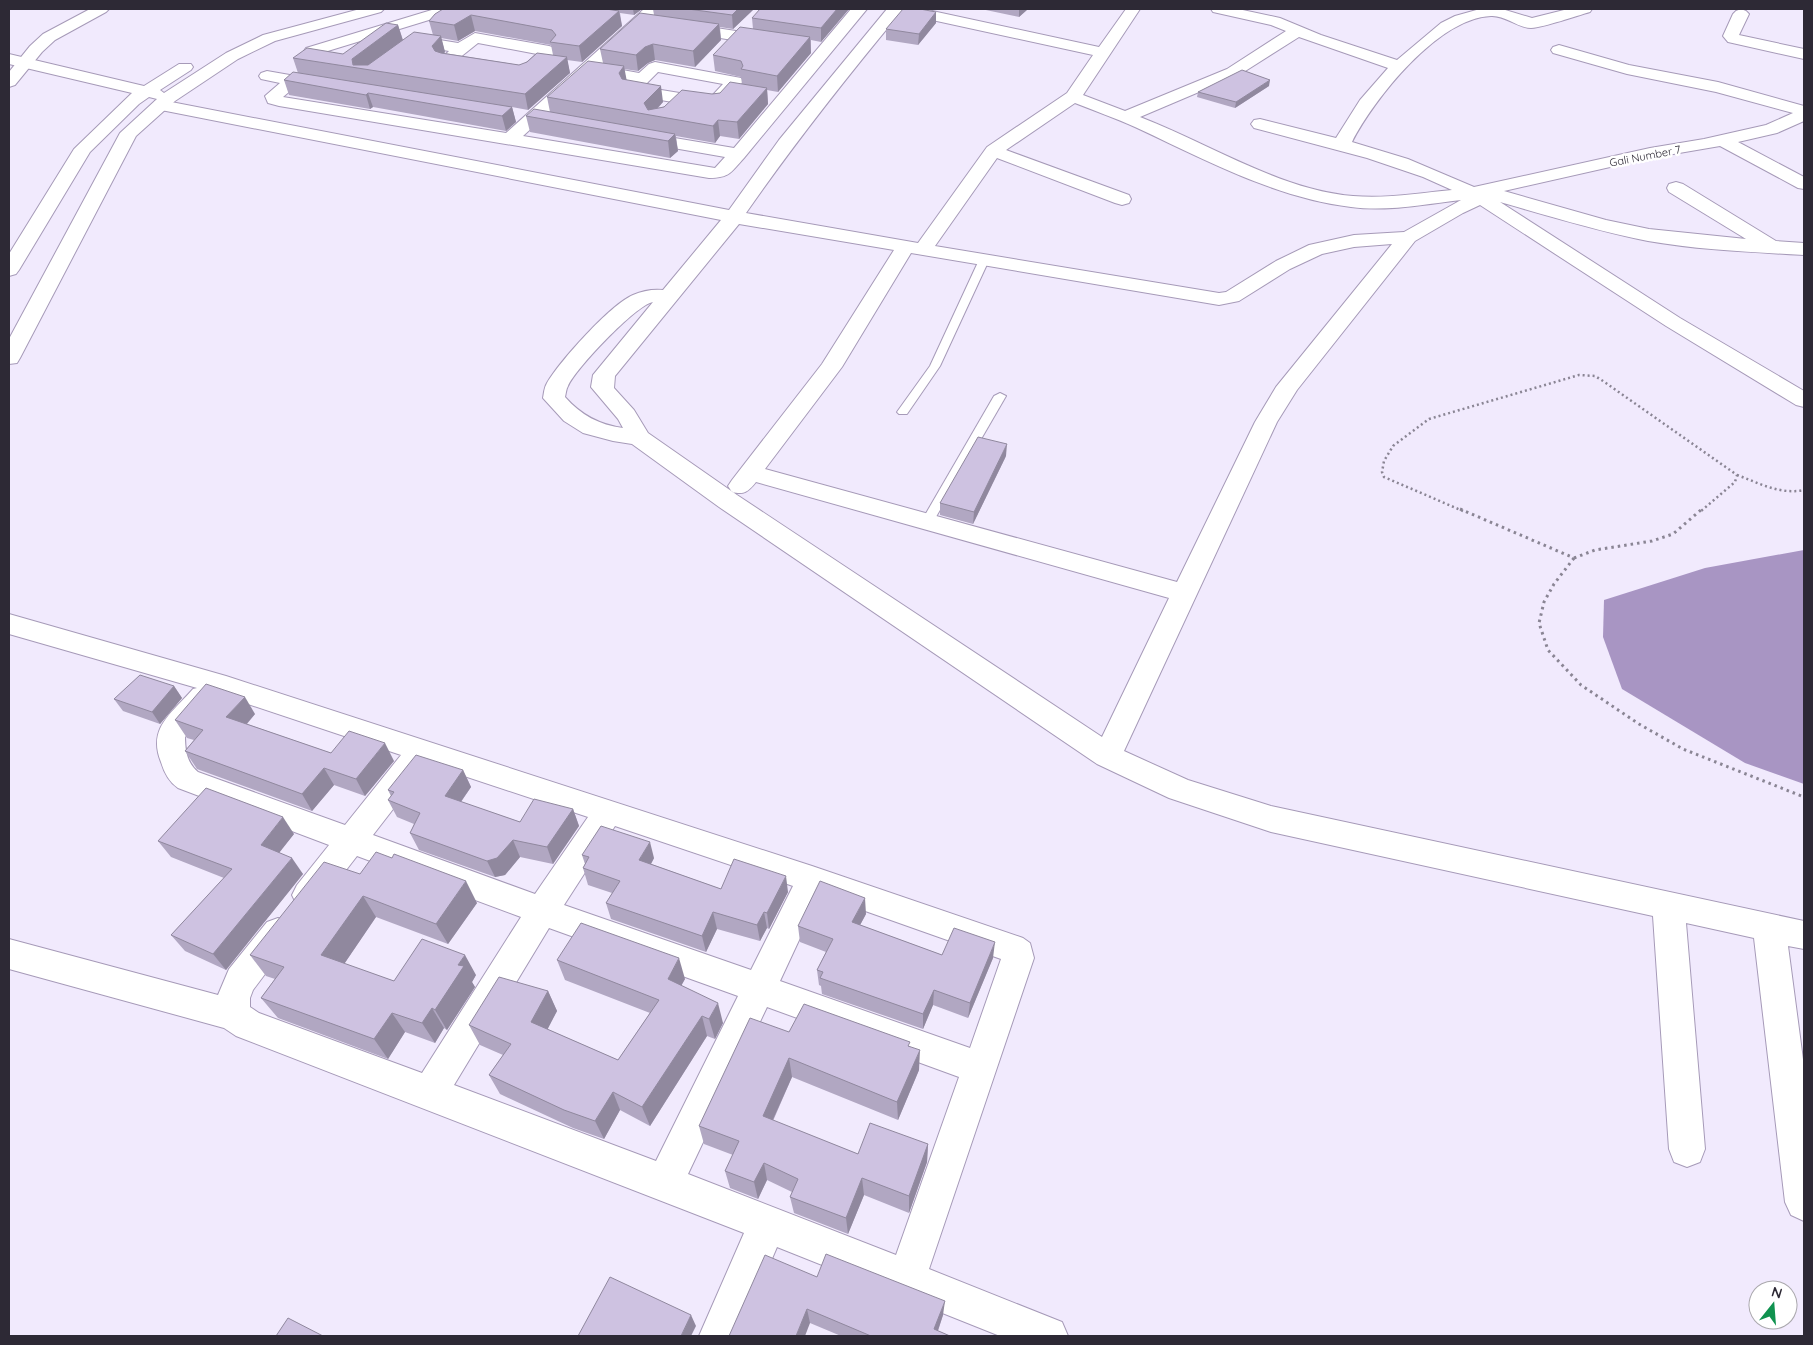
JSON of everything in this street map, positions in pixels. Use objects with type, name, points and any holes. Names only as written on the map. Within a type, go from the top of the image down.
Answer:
[{"type":"street","points":[[30,82],[10,80],[16,60],[49,37],[101,9]]},
{"type":"street","points":[[9,270],[84,149],[139,96],[230,39],[290,18],[330,9]]},
{"type":"street","points":[[9,358],[129,133],[165,101],[232,56],[269,38],[376,9]]},
{"type":"street","points":[[312,50],[450,9]]},
{"type":"street","points":[[401,51],[460,9]]},
{"type":"street","points":[[274,99],[714,174],[724,170],[860,9]]},
{"type":"street","points":[[638,437],[632,422],[608,398],[602,387],[604,375],[734,217],[785,144],[895,9]]},
{"type":"street","points":[[903,9],[1104,53]]},
{"type":"street","points":[[728,501],[831,367],[915,248],[993,151],[1073,97],[1133,9]]},
{"type":"street","points":[[1218,9],[1275,21],[1298,31],[1399,66]]},
{"type":"street","points":[[1341,146],[1355,116],[1375,89],[1443,28],[1456,20],[1490,10],[1532,23],[1585,9]]},
{"type":"street","points":[[1742,14],[1731,36],[1734,39],[1804,54]]},
{"type":"street","points":[[620,19],[639,22],[659,20],[738,36],[787,43]]},
{"type":"street","points":[[479,167],[639,22]]},
{"type":"street","points":[[725,49],[751,22]]},
{"type":"street","points":[[1125,117],[1233,72],[1298,31]]},
{"type":"street","points":[[513,44],[527,33]]},
{"type":"street","points":[[471,79],[484,68],[446,62],[475,38],[549,51],[525,73],[503,70]]},
{"type":"street","points":[[415,41],[461,48]]},
{"type":"street","points":[[806,46],[857,54]]},
{"type":"street","points":[[1559,50],[1627,69],[1726,89],[1804,111]]},
{"type":"street","points":[[16,60],[139,96]]},
{"type":"street","points":[[538,62],[642,78]]},
{"type":"street","points":[[699,74],[712,62]]},
{"type":"street","points":[[655,67],[734,80],[728,90],[714,104],[673,104],[631,90],[642,78],[655,67]]},
{"type":"street","points":[[267,76],[314,83]]},
{"type":"street","points":[[242,121],[274,99],[276,93],[295,80]]},
{"type":"street","points":[[58,87],[139,96],[242,121],[734,217],[1205,298],[1219,299],[1232,297],[1283,265],[1316,249],[1354,241],[1408,237]]},
{"type":"street","points":[[728,90],[746,93]]},
{"type":"street","points":[[765,96],[784,100]]},
{"type":"street","points":[[1073,97],[1125,117],[1247,172],[1314,195],[1353,202],[1392,202],[1479,194],[1673,322],[1804,400]]},
{"type":"street","points":[[514,115],[553,122]]},
{"type":"street","name":"Gali Number 7","points":[[1479,194],[1650,153],[1771,129],[1804,115]]},
{"type":"street","points":[[1260,124],[1394,160],[1479,194],[1602,225],[1640,233],[1696,241],[1804,249]]},
{"type":"street","points":[[621,134],[738,154]]},
{"type":"street","points":[[1722,140],[1804,184]]},
{"type":"street","points":[[993,151],[1122,200]]},
{"type":"street","points":[[1676,188],[1772,246]]},
{"type":"street","points":[[1107,756],[1266,422],[1287,387],[1408,237],[1479,194]]},
{"type":"street","points":[[668,296],[650,296],[638,300],[626,309],[567,371],[556,385],[554,398],[563,410],[595,430],[618,436],[638,437],[728,501],[1107,756],[1179,789],[1271,819],[1804,935]]},
{"type":"street","points":[[751,473],[1184,593]]},
{"type":"street","points":[[9,624],[216,683],[422,750],[812,879],[1011,948],[1018,953],[1018,958],[907,1278]]},
{"type":"street","points":[[216,683],[171,733],[169,740],[180,775],[188,780],[542,912],[980,1068]]},
{"type":"street","points":[[233,1016],[233,998],[241,980],[422,750]]},
{"type":"street","points":[[430,1092],[542,912],[608,812]]},
{"type":"street","points":[[664,1184],[812,879]]},
{"type":"street","points":[[1668,905],[1687,1149]]},
{"type":"street","points":[[1769,927],[1804,1202]]},
{"type":"street","points":[[9,954],[233,1016],[248,1025],[430,1092],[907,1278],[1035,1334]]},
{"type":"street","points":[[719,1336],[768,1223]]},
{"type":"lane","points":[[903,412],[935,366],[984,260]]},
{"type":"lane","points":[[927,522],[1000,396]]},
{"type":"path","points":[[1574,558],[1384,477],[1382,472],[1384,461],[1393,446],[1429,419],[1570,377],[1587,374],[1603,381],[1737,475],[1782,490],[1797,493],[1804,490]]},
{"type":"path","points":[[1737,475],[1735,482],[1673,534],[1652,542],[1595,550],[1574,558],[1554,584],[1544,602],[1540,623],[1548,650],[1581,685],[1639,724],[1683,749],[1804,798]]},
{"type":"shaded area","points":[[1804,550],[1804,784],[1745,763],[1622,689],[1603,637],[1604,600],[1705,568]]},
{"type":"building","points":[[443,9],[606,9],[619,11],[579,46],[550,42],[556,35],[552,30],[471,15],[454,25],[429,21]]},
{"type":"building","points":[[688,9],[738,9],[732,15]]},
{"type":"building","points":[[760,9],[837,9],[821,28],[752,18]]},
{"type":"building","points":[[903,9],[920,9],[936,12],[919,34],[886,29]]},
{"type":"building","points":[[640,13],[719,24],[693,51],[653,44],[645,47],[636,55],[600,49]]},
{"type":"building","points":[[386,23],[398,25],[352,59],[353,65],[368,65],[414,32],[441,36],[432,46],[435,51],[441,53],[519,65],[527,62],[537,53],[567,57],[525,94],[293,58],[307,48],[343,54]]},
{"type":"building","points":[[740,27],[810,37],[777,76],[741,69],[743,66],[741,61],[713,55]]},
{"type":"building","points":[[588,61],[624,66],[619,73],[622,79],[661,86],[644,103],[648,110],[664,107],[682,90],[712,94],[720,93],[730,82],[767,88],[737,122],[718,120],[713,126],[547,97]]},
{"type":"building","points":[[1242,70],[1270,80],[1236,102],[1198,92]]},
{"type":"building","points":[[293,72],[512,107],[502,116],[284,80]]},
{"type":"building","points":[[534,109],[675,134],[668,141],[526,116]]},
{"type":"building","points":[[978,437],[1007,444],[974,512],[940,503]]},
{"type":"building","points":[[140,675],[174,686],[152,712],[114,699]]},
{"type":"building","points":[[206,684],[245,697],[226,717],[331,753],[349,731],[385,743],[356,779],[324,768],[302,794],[185,751],[203,730],[175,720]]},
{"type":"building","points":[[416,755],[463,770],[445,796],[520,822],[534,799],[573,809],[547,847],[513,840],[497,858],[487,861],[410,833],[420,813],[388,800],[394,792],[388,790]]},
{"type":"building","points":[[206,788],[283,817],[261,845],[292,858],[213,954],[171,935],[232,869],[158,841]]},
{"type":"building","points":[[601,826],[650,842],[639,860],[721,889],[734,859],[786,876],[767,913],[764,912],[757,925],[713,912],[702,936],[606,903],[620,881],[583,868],[589,857],[582,855]]},
{"type":"building","points":[[376,852],[392,858],[394,854],[466,881],[436,924],[363,896],[321,955],[394,981],[422,939],[465,955],[458,965],[464,966],[435,1010],[432,1008],[422,1023],[392,1013],[374,1039],[261,998],[284,967],[250,955],[324,862],[360,874]]},
{"type":"building","points":[[820,881],[865,898],[852,922],[942,955],[954,928],[995,942],[970,1003],[934,990],[923,1014],[820,978],[823,972],[817,970],[833,939],[798,926]]},
{"type":"building","points":[[581,923],[679,958],[668,979],[718,1003],[709,1019],[702,1016],[642,1107],[613,1092],[595,1121],[564,1110],[489,1075],[511,1044],[469,1025],[499,977],[548,991],[531,1022],[618,1060],[659,1000],[557,960]]},
{"type":"building","points":[[804,1004],[910,1042],[908,1046],[920,1050],[897,1102],[789,1058],[763,1116],[858,1154],[870,1123],[928,1144],[909,1196],[862,1178],[846,1218],[790,1197],[798,1179],[764,1163],[754,1182],[725,1171],[739,1141],[699,1126],[750,1018],[789,1032]]},
{"type":"building","points":[[826,1254],[945,1301],[934,1329],[950,1336],[871,1336],[807,1309],[796,1336],[729,1336],[765,1255],[817,1277]]},
{"type":"building","points":[[610,1277],[691,1315],[681,1336],[578,1336]]},
{"type":"building","points":[[288,1318],[323,1336],[276,1336]]}]
